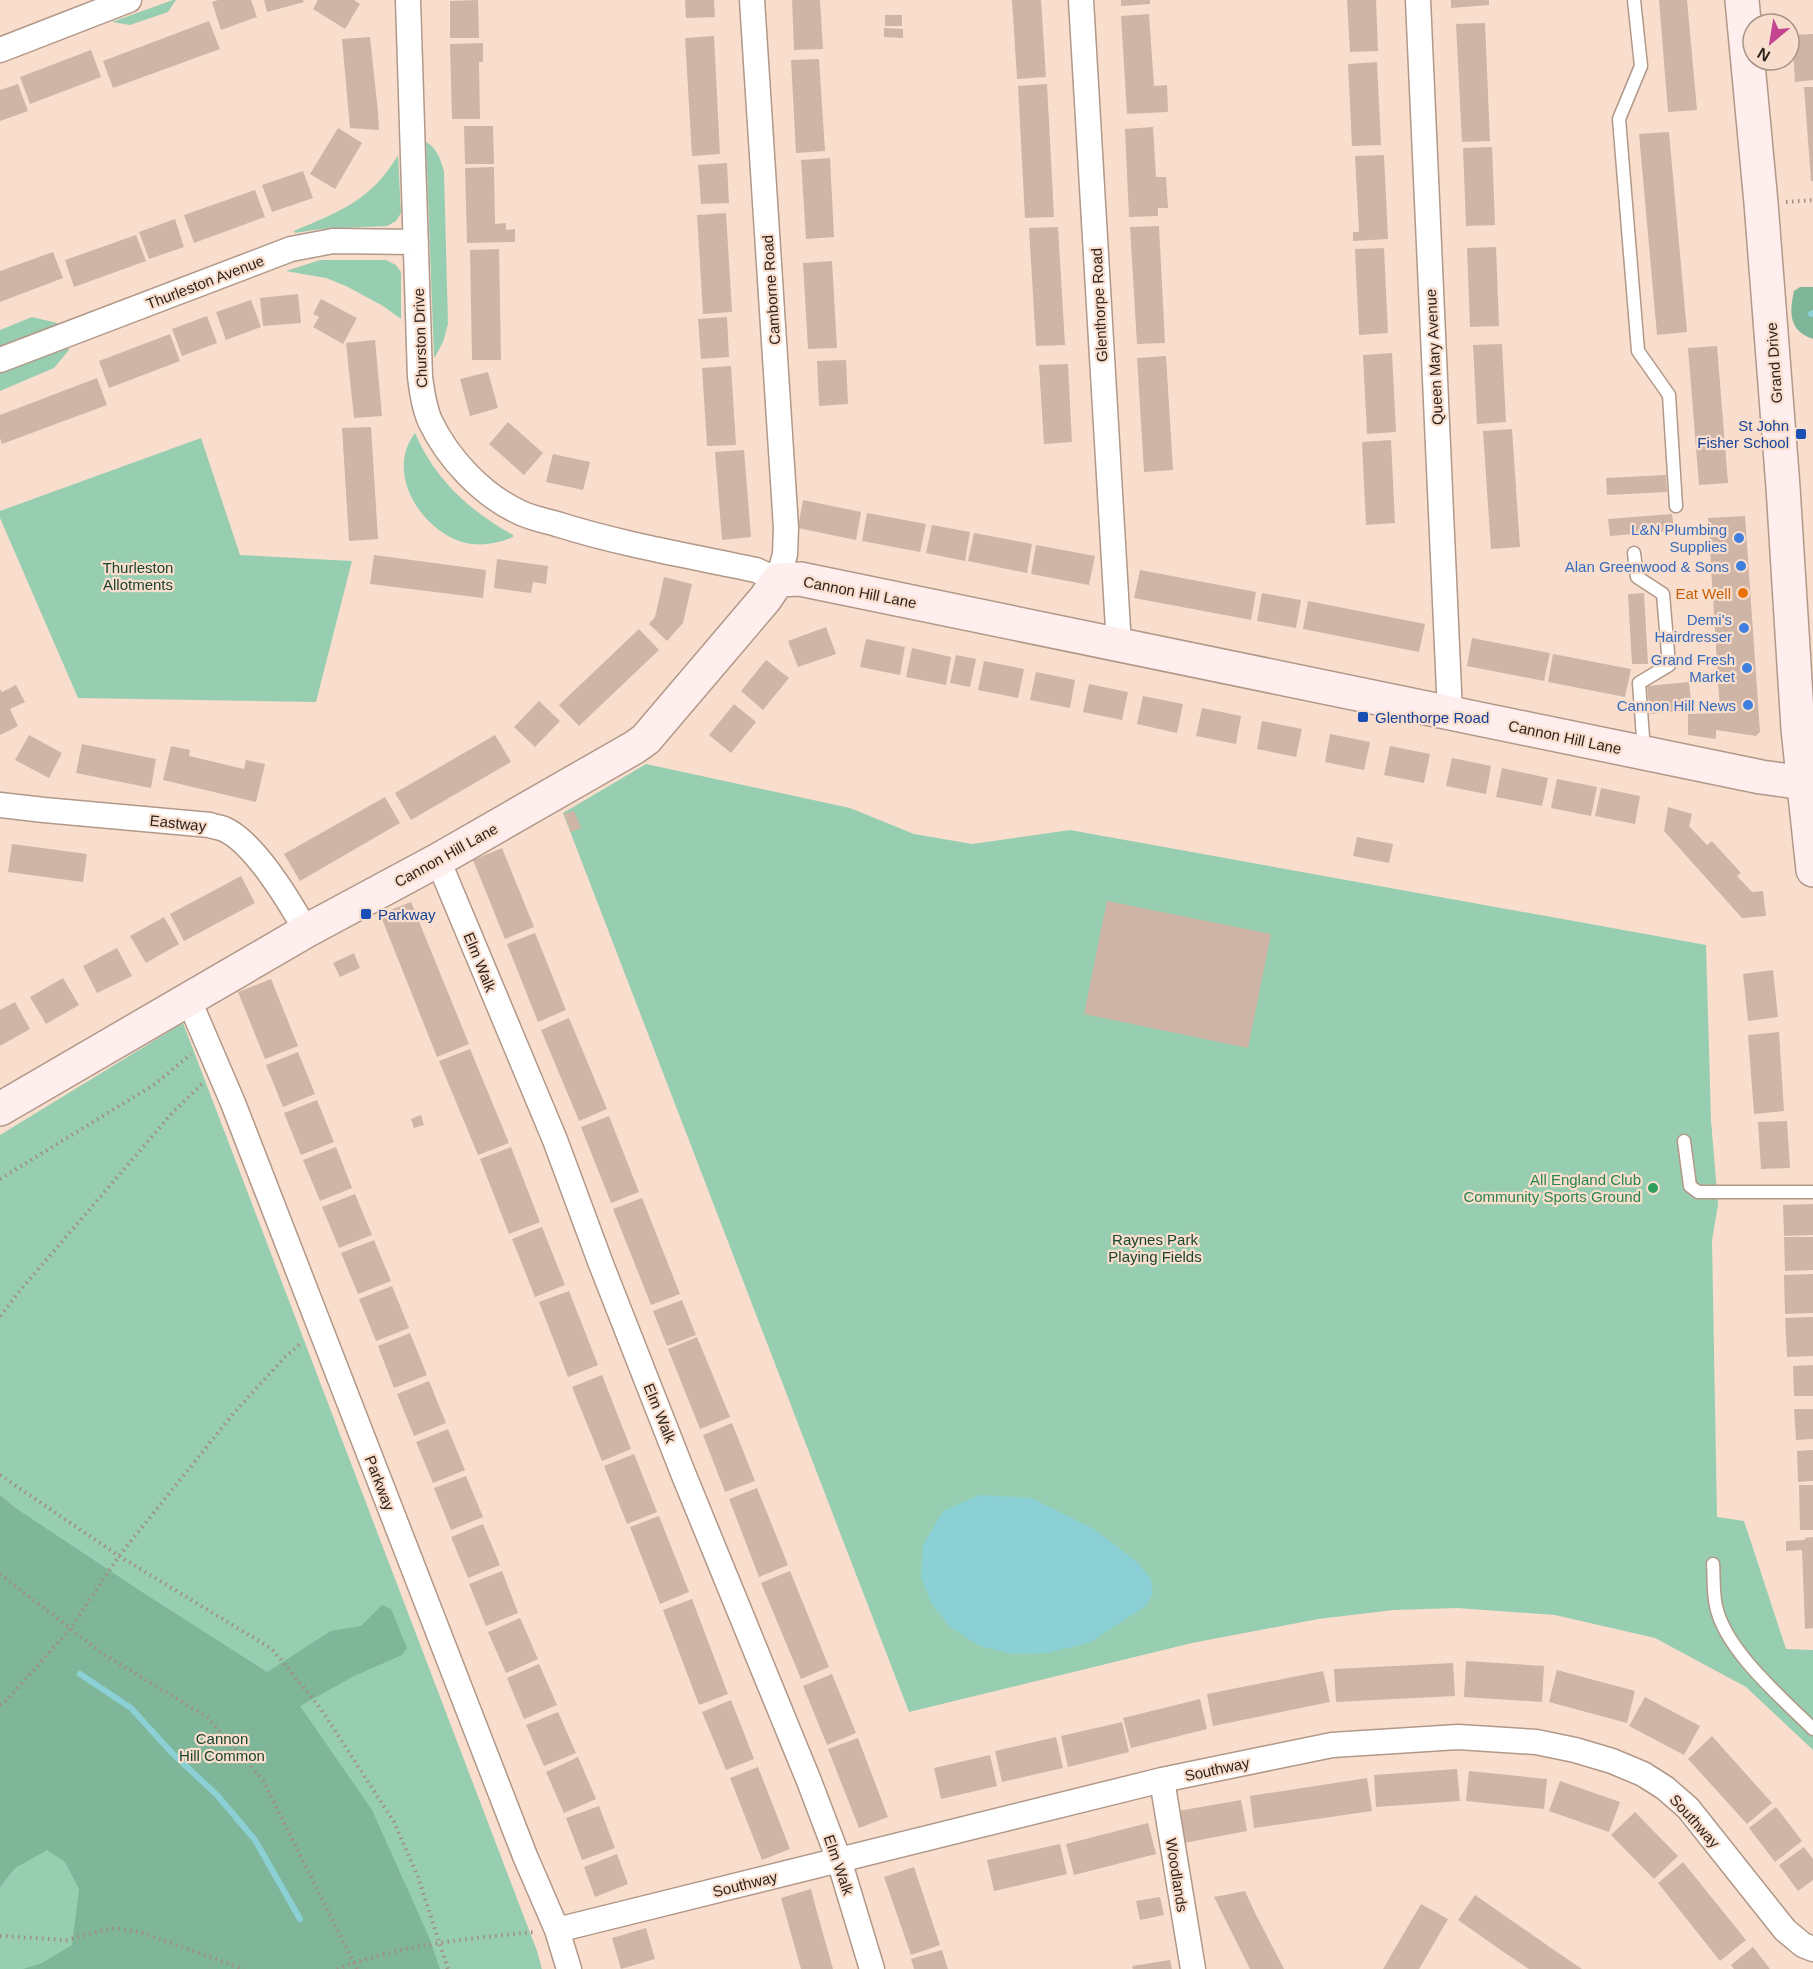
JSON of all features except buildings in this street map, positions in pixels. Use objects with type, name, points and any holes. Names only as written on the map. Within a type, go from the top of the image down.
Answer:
[{"type":"street","points":[[0,50],[129,0]]},
{"type":"street","name":"Churston Drive","points":[[408,0],[420,377],[422,398],[441,441],[458,464],[476,482],[496,499],[521,513],[594,536],[756,570],[778,580]]},
{"type":"street","name":"Camborne Road","points":[[752,0],[786,528],[785,554],[778,580]]},
{"type":"street","name":"Glenthorpe Road","points":[[1081,0],[1119,646]]},
{"type":"street","name":"Queen Mary Avenue","points":[[1418,0],[1450,713]]},
{"type":"street","name":"Grand Drive","points":[[1742,0],[1764,239],[1798,729],[1813,870]]},
{"type":"street","name":"Thurleston Avenue","points":[[0,360],[291,249],[333,241],[416,242]]},
{"type":"street","name":"Cannon Hill Lane","points":[[0,1109],[188,998],[438,860],[646,739],[765,600],[778,580],[800,579],[1761,777],[1804,783]]},
{"type":"street","name":"Eastway","points":[[0,805],[210,825],[224,829],[249,849],[276,883],[306,931]]},
{"type":"street","name":"Elm Walk","points":[[438,860],[555,1140],[605,1275],[809,1781],[839,1860],[872,1969]]},
{"type":"street","name":"Parkway","points":[[188,998],[218,1068],[521,1846],[557,1930],[569,1969]]},
{"type":"street","name":"Southway","points":[[557,1930],[1162,1780],[1332,1745],[1458,1737],[1536,1742],[1575,1750],[1632,1770],[1665,1788],[1688,1808],[1785,1930],[1803,1945],[1813,1949]]},
{"type":"street","name":"Woodlands","points":[[1162,1780],[1193,1969]]},
{"type":"lane","points":[[1634,0],[1641,66],[1619,118],[1638,351],[1669,395],[1676,506]]},
{"type":"lane","points":[[1634,553],[1637,577],[1663,594],[1669,665],[1639,683],[1645,753]]},
{"type":"lane","points":[[1684,1141],[1690,1186],[1698,1192],[1813,1192]]},
{"type":"lane","points":[[1713,1564],[1716,1607],[1744,1659],[1813,1729]]},
{"type":"path","points":[[0,1179],[155,1084],[207,1041]]},
{"type":"path","points":[[0,1316],[174,1112],[218,1068]]},
{"type":"path","points":[[0,1705],[70,1629],[120,1556],[233,1414],[284,1358],[319,1326]]},
{"type":"path","points":[[0,1475],[120,1556],[272,1649],[321,1709],[394,1822],[418,1877],[448,1969]]},
{"type":"path","points":[[0,1574],[103,1654],[207,1717],[263,1780],[357,1969]]},
{"type":"path","points":[[0,1936],[67,1940],[111,1928],[139,1932],[244,1969]]},
{"type":"path","points":[[337,1969],[354,1962],[439,1944],[557,1930]]},
{"type":"green space","points":[[176,0],[168,12],[130,25],[112,22]]},
{"type":"green space","points":[[426,142],[436,151],[444,172],[448,324],[443,342],[435,357],[434,357]]},
{"type":"green space","points":[[398,155],[401,213],[396,221],[387,226],[321,229],[295,233],[294,231],[340,210],[365,194],[388,171]]},
{"type":"green space","points":[[320,260],[386,260],[396,265],[401,272],[401,319],[383,306],[346,286],[326,278],[286,271]]},
{"type":"green space","points":[[1800,287],[1813,287],[1813,339],[1799,331],[1791,314],[1794,291]]},
{"type":"green space","points":[[32,317],[57,323],[58,326],[0,347],[0,330]]},
{"type":"green space","points":[[68,347],[69,350],[54,368],[0,391],[0,373]]},
{"type":"green space","points":[[415,433],[423,450],[443,480],[455,493],[482,516],[513,537],[488,544],[469,544],[447,535],[433,525],[421,512],[406,481],[404,465],[407,448]]},
{"type":"green space","name":"Thurleston Allotments","points":[[201,438],[240,555],[352,561],[316,702],[78,698],[0,518],[0,511]]},
{"type":"green space","name":"Raynes Park Playing Fields","points":[[646,764],[850,808],[914,834],[972,844],[1070,830],[1706,945],[1711,1120],[1718,1205],[1712,1240],[1717,1517],[1744,1521],[1786,1649],[1813,1650],[1813,1750],[1746,1687],[1655,1638],[1555,1615],[1457,1608],[1394,1610],[1318,1619],[1192,1643],[909,1712],[563,813]]},
{"type":"green space","name":"Cannon Hill Common","points":[[183,1023],[542,1969],[0,1969],[0,1135]]},
{"type":"green space","points":[[0,1495],[14,1507],[142,1592],[267,1672],[331,1631],[361,1626],[382,1605],[391,1609],[407,1648],[402,1655],[354,1676],[300,1706],[372,1810],[429,1937],[440,1969],[23,1969],[42,1963],[72,1945],[79,1889],[65,1862],[47,1850],[15,1868],[0,1887]]},
{"type":"water","points":[[979,1495],[1031,1498],[1094,1529],[1137,1562],[1151,1579],[1153,1593],[1146,1606],[1089,1643],[1046,1653],[1012,1654],[980,1646],[950,1627],[931,1603],[921,1577],[923,1545],[943,1511]]},
{"type":"waterway","points":[[80,1674],[131,1708],[172,1753],[217,1795],[255,1840],[300,1919]]},
{"type":"place","name":"St John Fisher School","points":[[1801,434]]},
{"type":"place","name":"L&N Plumbing Supplies","points":[[1739,538]]},
{"type":"place","name":"Alan Greenwood & Sons","points":[[1741,566]]},
{"type":"place","name":"Eat Well","points":[[1743,593]]},
{"type":"place","name":"Demi's Hairdresser","points":[[1744,628]]},
{"type":"place","name":"Grand Fresh Market","points":[[1747,668]]},
{"type":"place","name":"Cannon Hill News","points":[[1748,705]]},
{"type":"place","name":"Glenthorpe Road","points":[[1363,717]]},
{"type":"place","name":"Parkway","points":[[366,914]]},
{"type":"place","name":"All England Club Community Sports Ground","points":[[1653,1188]]}]
